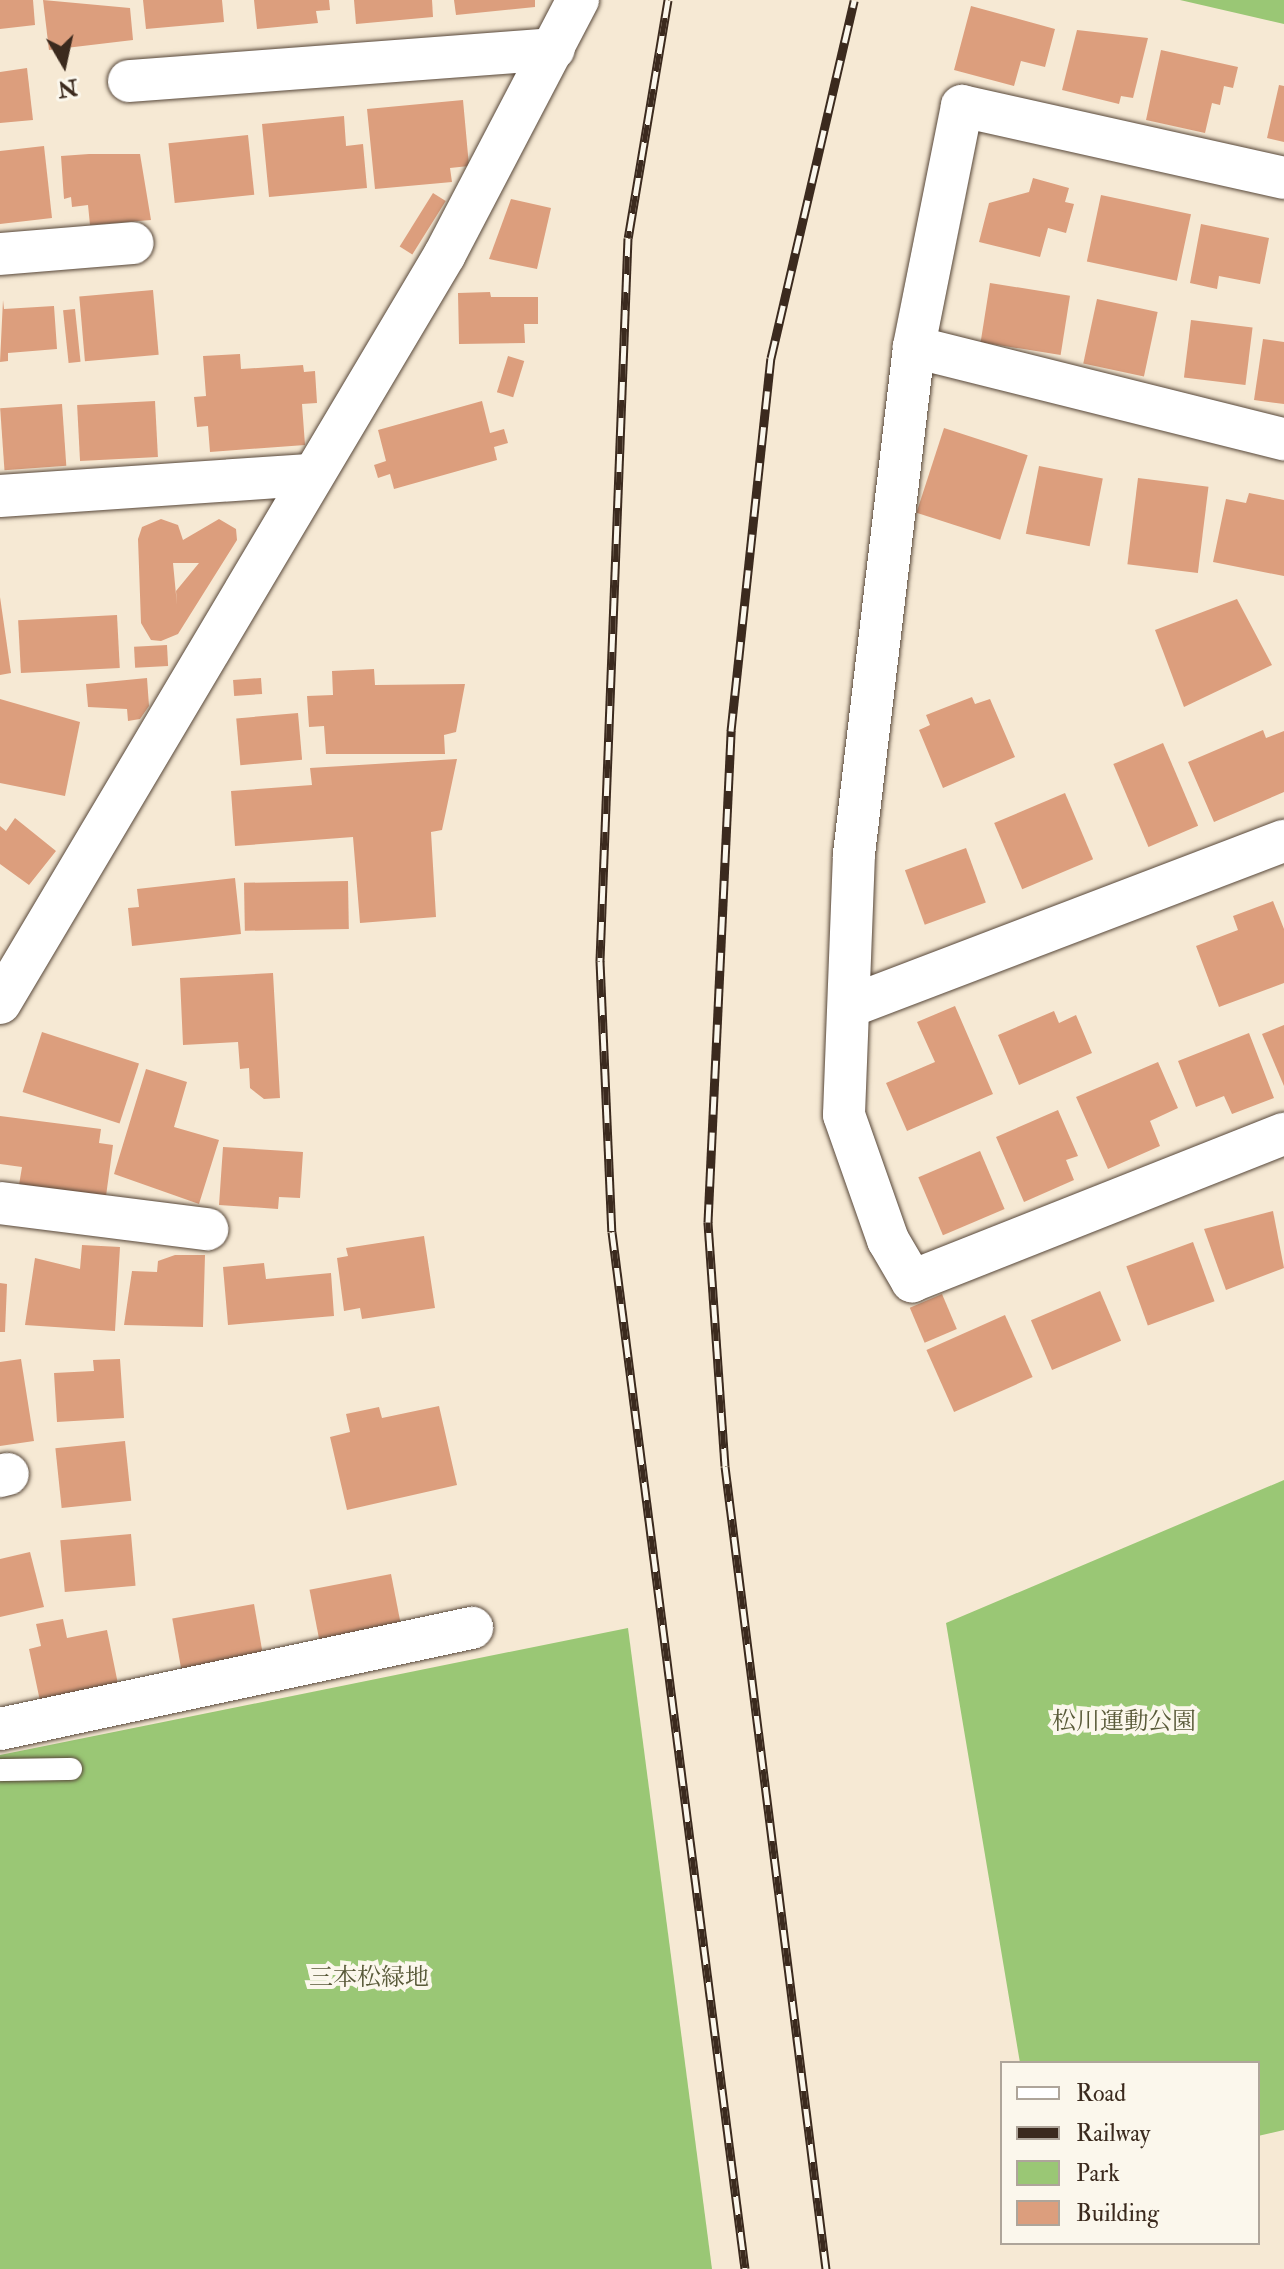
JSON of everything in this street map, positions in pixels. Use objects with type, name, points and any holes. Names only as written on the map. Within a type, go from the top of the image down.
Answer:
[{"type":"street","points":[[0,1003],[309,475],[445,254],[578,0]]},
{"type":"street","points":[[129,81],[554,49]]},
{"type":"street","points":[[1284,178],[962,106],[914,347],[854,854],[851,1006],[844,1115],[888,1240],[912,1281],[1284,1134]]},
{"type":"street","points":[[0,254],[133,243]]},
{"type":"street","points":[[914,347],[1284,439]]},
{"type":"street","points":[[0,496],[309,475]]},
{"type":"street","points":[[851,1006],[1284,841]]},
{"type":"street","points":[[0,1203],[207,1229]]},
{"type":"street","points":[[0,1729],[472,1628]]},
{"type":"lane","points":[[0,1770],[71,1769]]},
{"type":"green space","points":[[1180,0],[1284,0],[1284,24]]},
{"type":"green space","name":"松川運動公園","points":[[1284,1480],[1284,2130],[1260,2136],[1260,2061],[1020,2061],[946,1623]]},
{"type":"green space","name":"三本松緑地","points":[[628,1628],[712,2269],[0,2269],[0,1755]]},
{"type":"building","points":[[0,0],[33,0],[35,25],[0,29]]},
{"type":"building","points":[[43,0],[130,8],[133,40],[49,50]]},
{"type":"building","points":[[143,0],[222,0],[224,22],[146,29]]},
{"type":"building","points":[[254,0],[329,0],[330,10],[316,11],[318,23],[257,29]]},
{"type":"building","points":[[354,0],[432,0],[433,17],[356,24]]},
{"type":"building","points":[[454,0],[535,0],[535,7],[456,15]]},
{"type":"building","points":[[971,6],[1055,29],[1045,67],[1021,61],[1014,86],[954,70]]},
{"type":"building","points":[[1077,30],[1148,38],[1133,98],[1121,96],[1119,104],[1062,90]]},
{"type":"building","points":[[1161,50],[1238,67],[1233,88],[1224,86],[1220,105],[1212,103],[1205,133],[1146,120]]},
{"type":"building","points":[[27,68],[33,120],[0,123],[0,72]]},
{"type":"building","points":[[1279,85],[1284,86],[1284,142],[1267,138]]},
{"type":"building","points":[[463,100],[469,166],[450,168],[452,182],[375,189],[367,109]]},
{"type":"building","points":[[344,116],[346,146],[363,144],[367,188],[269,197],[262,124]]},
{"type":"building","points":[[248,135],[254,195],[175,203],[168,143]]},
{"type":"building","points":[[44,146],[52,218],[0,224],[0,151]]},
{"type":"building","points":[[140,154],[151,220],[90,225],[88,205],[72,207],[71,197],[64,199],[61,156]]},
{"type":"building","points":[[1033,178],[1069,188],[1065,202],[1074,204],[1066,233],[1048,228],[1040,257],[979,242],[989,203],[1029,192]]},
{"type":"building","points":[[433,193],[446,201],[412,254],[400,246]]},
{"type":"building","points":[[1101,195],[1191,214],[1177,281],[1087,262]]},
{"type":"building","points":[[511,199],[551,208],[537,269],[489,259]]},
{"type":"building","points":[[1201,224],[1269,238],[1260,284],[1219,276],[1217,289],[1190,283]]},
{"type":"building","points":[[990,283],[1070,296],[1061,355],[981,342]]},
{"type":"building","points":[[153,290],[159,355],[85,361],[79,296]]},
{"type":"building","points":[[490,292],[491,297],[538,297],[538,324],[524,324],[525,343],[459,344],[458,293]]},
{"type":"building","points":[[1097,299],[1158,312],[1144,376],[1083,364]]},
{"type":"building","points":[[3,300],[4,309],[54,306],[57,349],[8,353],[8,361],[0,362]]},
{"type":"building","points":[[75,309],[81,362],[69,363],[63,310]]},
{"type":"building","points":[[1191,320],[1253,328],[1245,385],[1184,378]]},
{"type":"building","points":[[1263,339],[1284,342],[1284,404],[1254,400]]},
{"type":"building","points":[[240,354],[241,369],[303,365],[304,372],[315,371],[317,403],[302,404],[305,445],[210,452],[208,426],[197,427],[194,397],[206,396],[203,356]]},
{"type":"building","points":[[508,356],[524,361],[513,397],[497,392]]},
{"type":"building","points":[[155,401],[158,457],[80,461],[77,405]]},
{"type":"building","points":[[482,401],[490,433],[504,429],[508,443],[494,447],[497,460],[394,489],[390,474],[378,478],[374,465],[386,461],[378,430]]},
{"type":"building","points":[[62,404],[66,466],[4,470],[0,408]]},
{"type":"building","points":[[944,428],[1028,455],[1000,540],[916,513]]},
{"type":"building","points":[[1039,466],[1103,478],[1090,546],[1026,534]]},
{"type":"building","points":[[1138,478],[1208,487],[1198,573],[1127,564]]},
{"type":"building","points":[[1249,493],[1284,500],[1284,576],[1213,562],[1226,499],[1246,503]]},
{"type":"building","points":[[161,519],[178,525],[183,540],[219,519],[236,529],[237,540],[178,634],[161,641],[151,640],[141,623],[138,539],[142,527]],"holes":[[[173,563],[199,563],[176,591],[177,605]]]},
{"type":"building","points":[[0,597],[11,673],[0,675]]},
{"type":"building","points":[[1237,599],[1272,665],[1184,707],[1155,630]]},
{"type":"building","points":[[117,615],[120,668],[21,673],[18,620]]},
{"type":"building","points":[[167,645],[168,666],[135,668],[134,647]]},
{"type":"building","points":[[374,669],[375,685],[465,684],[456,732],[444,735],[445,754],[326,754],[324,726],[309,727],[307,696],[333,695],[332,671]]},
{"type":"building","points":[[147,678],[149,706],[140,719],[128,721],[127,709],[88,707],[86,684]]},
{"type":"building","points":[[261,678],[262,694],[234,696],[233,680]]},
{"type":"building","points":[[972,697],[975,704],[990,699],[1015,757],[943,788],[919,730],[930,725],[926,715]]},
{"type":"building","points":[[0,699],[80,722],[65,796],[0,783]]},
{"type":"building","points":[[298,713],[302,760],[240,765],[236,718]]},
{"type":"building","points":[[1263,730],[1266,738],[1284,731],[1284,792],[1214,822],[1188,762]]},
{"type":"building","points":[[1163,743],[1198,826],[1148,847],[1113,764]]},
{"type":"building","points":[[457,759],[442,830],[431,832],[436,917],[360,923],[353,837],[235,846],[231,791],[312,785],[310,768]]},
{"type":"building","points":[[1065,793],[1093,859],[1022,889],[994,823]]},
{"type":"building","points":[[15,818],[56,851],[29,885],[0,864],[0,826],[6,831]]},
{"type":"building","points":[[966,848],[986,903],[925,925],[905,870]]},
{"type":"building","points":[[235,878],[241,934],[132,946],[128,908],[139,907],[137,889]]},
{"type":"building","points":[[348,881],[349,929],[245,931],[244,883]]},
{"type":"building","points":[[1273,901],[1284,929],[1284,983],[1219,1007],[1196,946],[1238,930],[1233,916]]},
{"type":"building","points":[[273,973],[280,1098],[264,1099],[250,1088],[249,1068],[240,1069],[238,1042],[183,1045],[180,978]]},
{"type":"building","points":[[955,1006],[993,1094],[907,1131],[886,1083],[935,1062],[917,1022]]},
{"type":"building","points":[[1054,1011],[1059,1023],[1076,1015],[1092,1053],[1019,1085],[998,1035]]},
{"type":"building","points":[[1284,1025],[1284,1086],[1262,1034]]},
{"type":"building","points":[[42,1032],[139,1064],[120,1123],[23,1092]]},
{"type":"building","points":[[1249,1033],[1274,1098],[1232,1114],[1224,1096],[1196,1107],[1178,1061]]},
{"type":"building","points":[[1158,1062],[1178,1108],[1150,1121],[1160,1146],[1108,1169],[1076,1097]]},
{"type":"building","points":[[146,1069],[187,1082],[174,1127],[219,1140],[199,1204],[114,1174]]},
{"type":"building","points":[[1058,1110],[1078,1156],[1066,1160],[1074,1180],[1024,1202],[996,1137]]},
{"type":"building","points":[[0,1116],[101,1129],[99,1143],[113,1145],[106,1196],[19,1185],[22,1167],[0,1164]]},
{"type":"building","points":[[223,1147],[303,1152],[300,1198],[279,1197],[278,1209],[219,1205]]},
{"type":"building","points":[[980,1151],[1005,1209],[943,1235],[918,1177]]},
{"type":"building","points":[[1273,1211],[1284,1268],[1226,1290],[1204,1229]]},
{"type":"building","points":[[424,1236],[435,1308],[362,1319],[360,1308],[344,1311],[337,1258],[348,1256],[346,1248]]},
{"type":"building","points":[[1193,1242],[1215,1301],[1148,1325],[1126,1266]]},
{"type":"building","points":[[82,1245],[120,1247],[115,1331],[25,1325],[35,1258],[80,1269]]},
{"type":"building","points":[[175,1255],[205,1255],[203,1327],[124,1325],[132,1271],[157,1272],[158,1261]]},
{"type":"building","points":[[264,1263],[266,1279],[331,1273],[334,1316],[228,1325],[223,1267]]},
{"type":"building","points":[[0,1283],[7,1284],[5,1332],[0,1332]]},
{"type":"building","points":[[1100,1291],[1121,1341],[1052,1370],[1031,1320]]},
{"type":"building","points":[[942,1294],[957,1329],[925,1343],[910,1308]]},
{"type":"building","points":[[1005,1315],[1033,1377],[954,1412],[926,1350]]},
{"type":"building","points":[[21,1359],[34,1441],[0,1446],[0,1362]]},
{"type":"building","points":[[120,1359],[124,1418],[57,1422],[54,1373],[94,1371],[93,1360]]},
{"type":"building","points":[[439,1406],[457,1485],[347,1510],[330,1437],[350,1432],[346,1414],[379,1407],[382,1418]]},
{"type":"building","points":[[125,1441],[131,1501],[62,1508],[55,1448]]},
{"type":"building","points":[[131,1534],[136,1586],[65,1592],[60,1540]]},
{"type":"building","points":[[30,1552],[44,1607],[0,1617],[0,1559]]},
{"type":"building","points":[[391,1574],[401,1626],[320,1642],[310,1590]]},
{"type":"building","points":[[254,1604],[263,1655],[181,1670],[172,1618]]},
{"type":"building","points":[[63,1619],[67,1638],[107,1630],[118,1684],[40,1701],[29,1649],[41,1646],[36,1624]]},
{"type":"railway","points":[[668,0],[628,238],[600,961],[612,1232],[745,2269]]},
{"type":"railway","points":[[826,2269],[725,1466],[708,1222],[731,731],[771,358],[854,0]]}]
